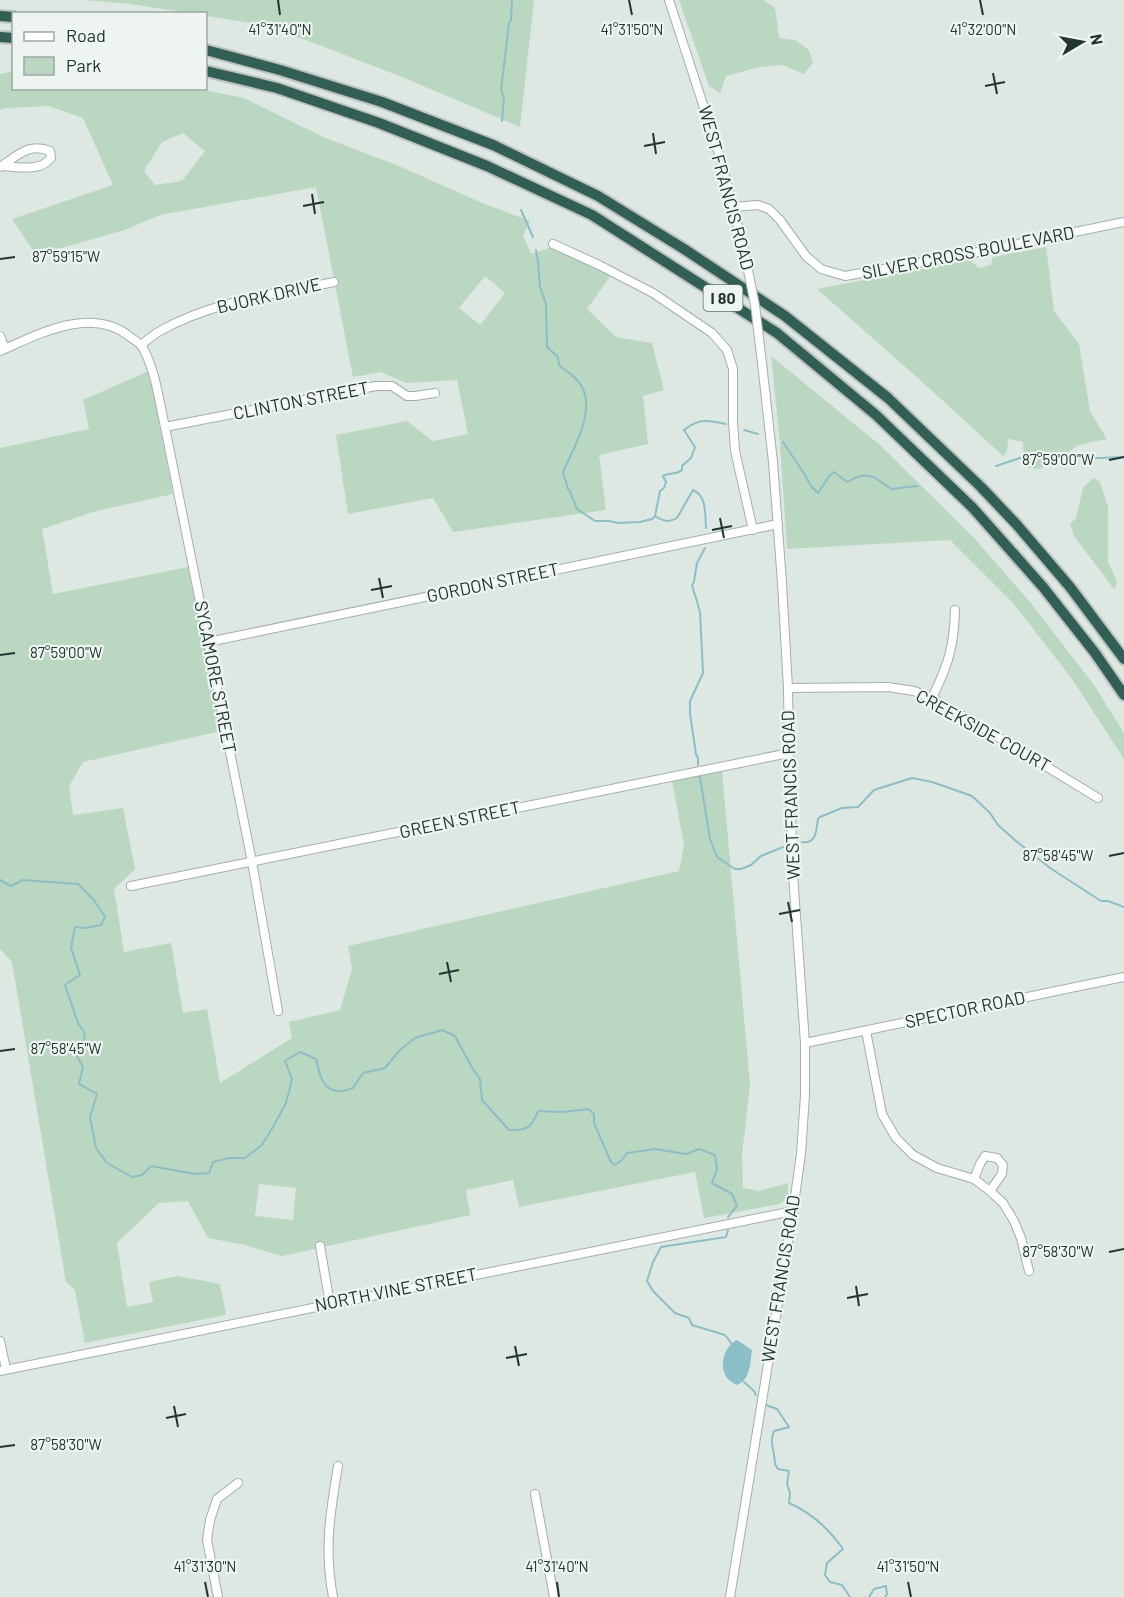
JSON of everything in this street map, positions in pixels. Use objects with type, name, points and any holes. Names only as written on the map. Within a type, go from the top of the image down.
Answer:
[{"type":"highway","name":"I 80","points":[[207,50],[382,102],[493,145],[598,196],[684,249],[785,316],[888,398],[981,487],[1070,587],[1124,659]]},
{"type":"highway","name":"I 80","points":[[207,71],[277,88],[379,123],[487,166],[592,215],[777,333],[876,416],[972,507],[1042,587],[1095,653],[1124,695]]},
{"type":"street","name":"WEST FRANCIS ROAD","points":[[669,0],[721,160],[744,250],[755,305],[778,524],[788,688],[794,874],[805,1043],[805,1095],[801,1154],[730,1597]]},
{"type":"street","points":[[42,147],[50,151],[51,158],[46,165],[34,168],[1,167],[30,148],[42,147]]},
{"type":"street","name":"SILVER CROSS BOULEVARD","points":[[733,207],[758,205],[769,209],[780,220],[806,256],[821,269],[845,276],[1124,222]]},
{"type":"street","points":[[553,244],[653,293],[712,333],[727,350],[733,369],[735,451],[753,530]]},
{"type":"street","name":"BJORK DRIVE","points":[[141,345],[159,331],[214,307],[334,282]]},
{"type":"street","points":[[0,336],[3,349],[50,330],[79,323],[102,323],[116,327],[141,345]]},
{"type":"street","name":"SYCAMORE STREET","points":[[141,345],[151,367],[165,427],[252,862],[278,1011]]},
{"type":"street","name":"CLINTON STREET","points":[[165,427],[376,386],[392,386],[407,396],[435,393]]},
{"type":"street","name":"GORDON STREET","points":[[208,642],[778,524]]},
{"type":"street","points":[[932,698],[951,652],[955,610]]},
{"type":"street","name":"CREEKSIDE COURT","points":[[788,688],[890,687],[914,691],[932,698],[1098,798]]},
{"type":"street","name":"GREEN STREET","points":[[131,886],[789,753]]},
{"type":"street","name":"SPECTOR ROAD","points":[[805,1043],[1124,977]]},
{"type":"street","points":[[866,1031],[882,1114],[896,1138],[913,1155],[937,1168],[974,1179],[1003,1203],[1021,1238],[1029,1270]]},
{"type":"street","points":[[974,1179],[985,1156],[997,1158],[1003,1165],[1002,1174],[990,1191]]},
{"type":"street","name":"NORTH VINE STREET","points":[[3,1370],[793,1211]]},
{"type":"street","points":[[320,1246],[330,1304]]},
{"type":"street","points":[[0,1341],[3,1370]]},
{"type":"street","points":[[333,1597],[328,1545],[338,1466]]},
{"type":"street","points":[[218,1597],[207,1540],[210,1520],[217,1499],[238,1483]]},
{"type":"street","points":[[534,1494],[554,1597]]},
{"type":"green space","points":[[85,0],[534,0],[520,127],[402,77],[306,40],[251,23],[207,16],[207,12],[184,12]]},
{"type":"green space","points":[[679,0],[763,0],[775,8],[779,38],[795,40],[809,50],[813,63],[804,74],[783,65],[759,67],[726,76],[720,93],[709,86]]},
{"type":"green space","points":[[12,71],[12,90],[204,90],[244,98],[323,137],[530,221],[523,235],[531,254],[552,247],[611,275],[587,309],[616,337],[652,343],[664,390],[643,396],[648,444],[599,455],[606,510],[453,532],[433,498],[348,514],[336,435],[407,421],[433,441],[468,434],[457,380],[406,383],[381,372],[353,377],[316,187],[160,215],[125,230],[36,255],[12,219],[113,185],[83,118],[49,106],[0,110],[0,74]],"holes":[[[183,133],[205,151],[182,181],[155,185],[144,171],[162,142]],[[485,276],[505,293],[480,325],[459,308]]]},
{"type":"green space","points":[[1046,247],[1054,311],[1079,344],[1090,411],[1107,439],[1078,445],[1053,463],[1039,469],[1024,467],[1023,442],[1008,439],[1007,452],[1003,456],[817,289],[969,260],[980,268],[991,265],[993,257]]},
{"type":"green space","points":[[771,356],[880,445],[974,538],[1030,602],[1094,685],[1124,733],[1124,759],[1072,679],[1014,604],[950,540],[787,549]]},
{"type":"green space","points":[[149,371],[173,494],[96,511],[42,529],[53,594],[188,567],[221,731],[83,762],[69,786],[73,815],[123,808],[135,869],[114,889],[124,952],[171,943],[183,1013],[207,1009],[220,1083],[292,1038],[289,1022],[340,1010],[352,969],[348,946],[679,871],[684,845],[672,781],[722,771],[750,1085],[742,1155],[743,1188],[758,1191],[788,1183],[788,1198],[780,1204],[704,1218],[695,1172],[519,1207],[513,1180],[466,1190],[470,1215],[282,1256],[241,1244],[208,1238],[188,1201],[159,1203],[117,1243],[127,1307],[153,1302],[149,1282],[178,1276],[220,1284],[226,1315],[85,1343],[75,1290],[66,1282],[12,962],[0,949],[0,448],[89,429],[83,400]],"holes":[[[259,1184],[296,1188],[293,1220],[255,1216]]]},
{"type":"green space","points":[[1093,478],[1100,482],[1108,507],[1108,562],[1117,582],[1114,589],[1074,536],[1070,524],[1076,518],[1083,488]]},
{"type":"water","points":[[737,1340],[752,1350],[747,1375],[737,1385],[728,1379],[723,1363],[729,1347]]},
{"type":"waterway","points":[[502,121],[504,98],[501,90],[512,0]]},
{"type":"waterway","points":[[521,210],[533,237]]},
{"type":"waterway","points":[[536,250],[540,287],[546,304],[547,347],[558,357],[559,365],[577,380],[586,401],[583,426],[563,472],[577,509],[595,521],[618,523],[652,519],[655,516],[660,491],[666,482],[663,476],[682,470],[682,466],[691,458],[695,447],[684,430],[694,423],[704,421],[726,424]]},
{"type":"waterway","points":[[744,430],[758,434]]},
{"type":"waterway","points":[[783,442],[811,486],[818,493],[834,472],[847,482],[866,475],[874,477],[892,489],[917,486]]},
{"type":"waterway","points":[[996,466],[1026,456],[1047,454],[1072,459],[1124,457]]},
{"type":"waterway","points":[[655,516],[666,521],[677,518],[693,490],[701,496],[703,501],[706,528]]},
{"type":"waterway","points":[[698,765],[690,701],[703,673],[700,612],[692,585],[697,563],[705,548]]},
{"type":"waterway","points":[[700,777],[710,839],[717,857],[735,869],[741,869],[751,865],[761,856],[783,847]]},
{"type":"waterway","points":[[802,842],[813,839],[820,817],[842,808],[858,807],[874,790],[912,778],[932,782],[972,796],[990,813],[998,825],[1050,868],[1101,901],[1124,907]]},
{"type":"waterway","points":[[0,880],[11,886],[23,880],[78,884],[93,899],[105,917],[101,925],[86,928],[75,927],[71,948],[80,975],[65,985],[78,1023],[85,1034],[83,1046],[77,1056],[83,1067],[79,1084],[97,1094],[90,1117],[96,1148],[107,1163],[132,1177],[142,1175],[151,1166],[195,1174],[209,1173],[213,1162],[229,1158],[245,1158],[262,1145],[285,1105],[292,1079],[285,1061],[300,1052],[316,1059],[322,1080],[328,1088],[342,1091],[353,1088],[363,1073],[385,1068],[399,1051],[415,1038],[442,1030],[455,1036],[480,1079],[482,1100],[509,1130],[525,1129],[533,1121],[538,1111],[562,1112],[588,1109],[594,1114],[594,1123],[611,1162],[615,1165],[627,1153],[655,1149],[686,1154],[699,1149],[715,1155],[717,1169],[712,1183],[732,1194],[737,1206],[728,1217]]},
{"type":"waterway","points":[[728,1230],[726,1237],[661,1247],[647,1281],[653,1291],[675,1313],[689,1318],[692,1325],[725,1335],[731,1343]]},
{"type":"waterway","points":[[744,1382],[756,1395]]},
{"type":"waterway","points":[[766,1405],[777,1409],[789,1427],[774,1431],[772,1440],[775,1464],[778,1469],[789,1471],[787,1484],[790,1493],[789,1503],[819,1522],[843,1549],[827,1563],[825,1575],[830,1582],[842,1585],[850,1597]]},
{"type":"waterway","points":[[869,1597],[874,1589],[886,1586],[885,1597]]}]
